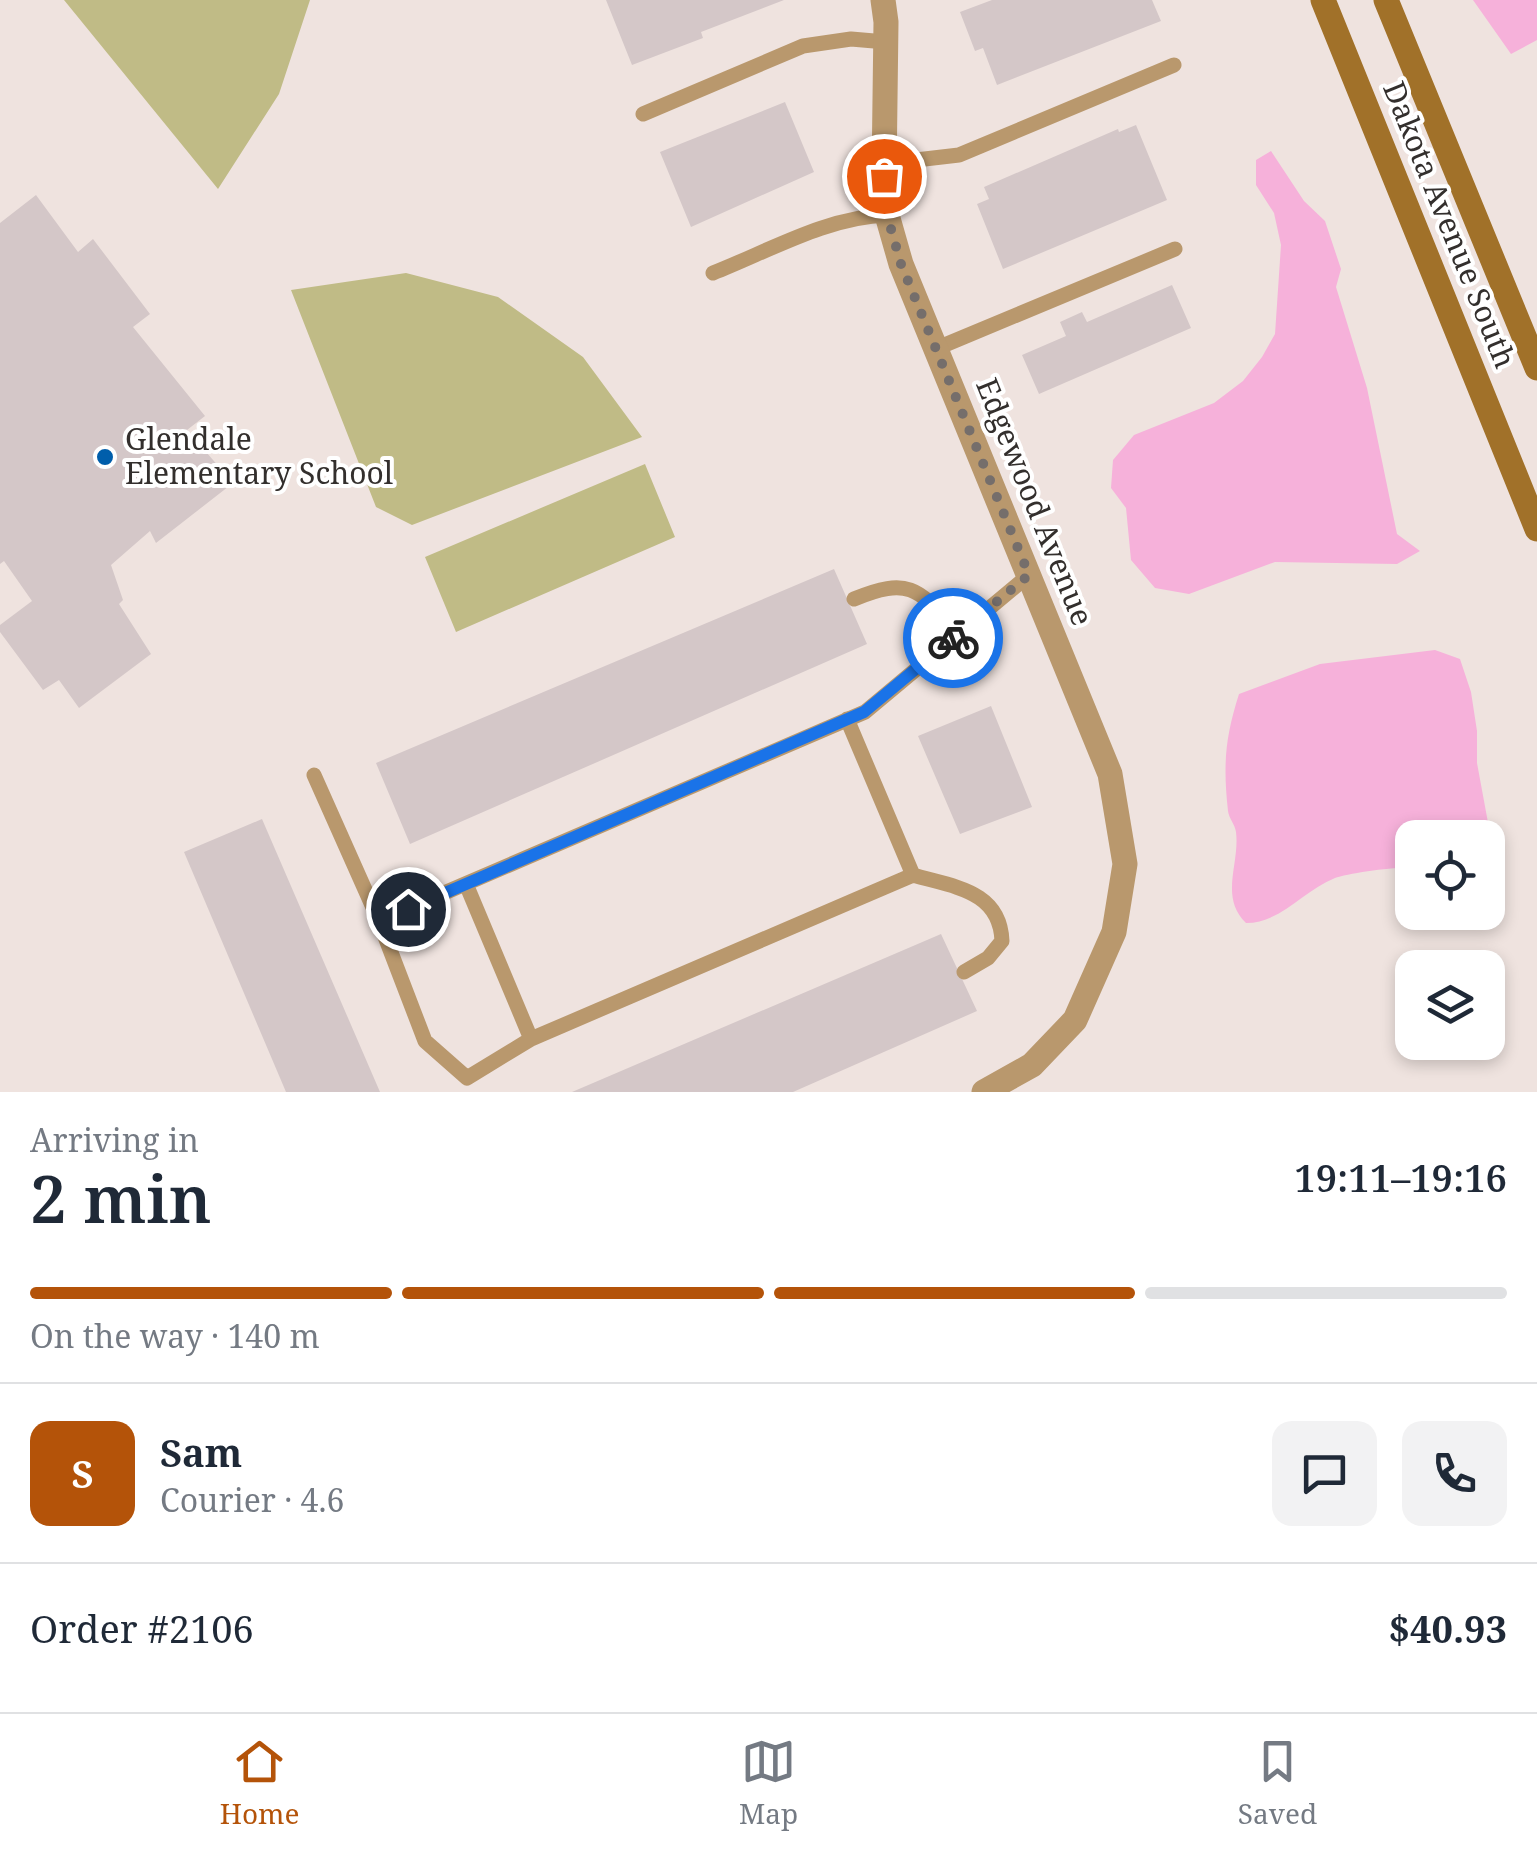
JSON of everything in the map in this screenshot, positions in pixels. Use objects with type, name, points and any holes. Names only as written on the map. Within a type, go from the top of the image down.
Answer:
[{"type":"main road","name":"Dakota Avenue South","points":[[1323,0],[1537,530]]},
{"type":"main road","name":"Dakota Avenue South","points":[[1386,0],[1537,368]]},
{"type":"street","name":"Edgewood Avenue","points":[[883,0],[887,215],[901,264],[1110,774],[1124,864],[1114,932],[1075,1020],[1032,1065],[984,1092]]},
{"type":"lane","points":[[643,114],[803,46],[851,39],[886,42]]},
{"type":"lane","points":[[884,157],[916,160],[959,155],[1174,65]]},
{"type":"lane","points":[[713,273],[839,222],[887,215]]},
{"type":"lane","points":[[935,348],[1175,248]]},
{"type":"lane","points":[[380,922],[864,712],[1029,575]]},
{"type":"lane","points":[[854,598],[881,588],[904,586],[928,600],[958,633]]},
{"type":"lane","points":[[847,720],[913,874]]},
{"type":"lane","points":[[314,775],[380,922],[426,1041],[465,1085],[531,1039],[913,874],[974,893],[991,906],[1001,923],[1002,941],[988,958],[964,972]]},
{"type":"lane","points":[[466,884],[531,1039]]},
{"type":"shaded area","points":[[64,0],[310,0],[279,94],[218,189]]},
{"type":"shaded area","points":[[1473,0],[1537,0],[1537,40],[1511,54]]},
{"type":"shaded area","points":[[1271,151],[1304,201],[1325,221],[1341,269],[1336,287],[1367,388],[1397,534],[1420,551],[1397,564],[1275,562],[1189,594],[1155,588],[1131,560],[1126,508],[1111,488],[1113,460],[1134,435],[1214,403],[1243,381],[1275,334],[1281,245],[1274,213],[1256,185],[1256,160]]},
{"type":"shaded area","points":[[406,273],[498,297],[583,357],[642,437],[412,525],[376,507],[291,290]]},
{"type":"shaded area","points":[[645,464],[675,537],[456,632],[425,557]]},
{"type":"shaded area","points":[[1435,650],[1460,659],[1471,692],[1477,763],[1488,820],[1395,820],[1395,868],[1335,878],[1270,918],[1246,923],[1238,913],[1232,891],[1236,832],[1228,811],[1226,779],[1228,738],[1239,694],[1320,664]]},
{"type":"building","points":[[606,0],[784,0],[701,32],[703,38],[632,65]]},
{"type":"building","points":[[992,0],[1152,0],[1161,21],[997,85],[983,48],[975,51],[960,12]]},
{"type":"building","points":[[785,102],[814,172],[691,227],[660,152]]},
{"type":"building","points":[[1136,125],[1167,200],[1003,269],[977,204],[989,199],[984,187],[1118,129],[1119,132]]},
{"type":"building","name":"Glendale Elementary School","points":[[36,195],[78,252],[93,239],[150,314],[133,327],[205,416],[187,430],[233,483],[156,543],[150,531],[111,565],[123,600],[119,604],[151,654],[79,708],[59,680],[43,690],[0,632],[0,625],[32,601],[4,561],[0,564],[0,223]]},
{"type":"building","points":[[1172,285],[1191,328],[1039,394],[1022,355],[1066,336],[1060,322],[1082,312],[1087,322]]},
{"type":"building","points":[[834,569],[867,644],[410,844],[376,763]]},
{"type":"building","points":[[991,706],[1032,807],[960,834],[918,736]]},
{"type":"building","points":[[262,819],[380,1092],[286,1092],[184,852]]},
{"type":"building","points":[[941,934],[977,1011],[793,1092],[572,1092]]},
{"type":"way so far","points":[[884,176],[887,215],[901,264],[1029,575],[953,638]]},
{"type":"place","name":"Glendale Elementary School","points":[[105,457]]},
{"type":"route","points":[[408,909],[864,712],[953,638]]}]
